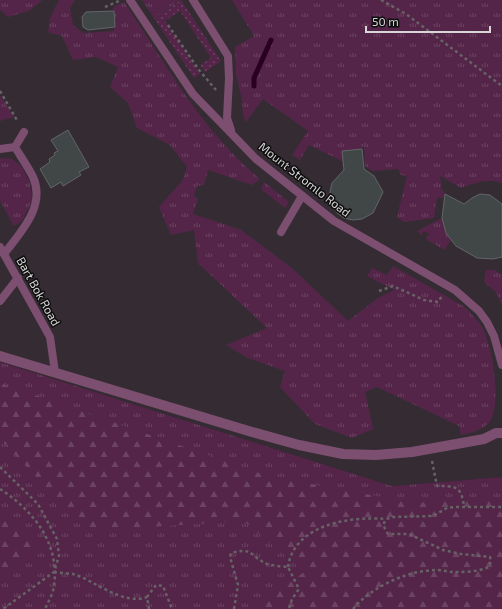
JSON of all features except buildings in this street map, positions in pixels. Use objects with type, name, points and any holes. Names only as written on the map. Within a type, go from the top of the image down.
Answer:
[{"type":"street","points":[[0,356],[252,432],[344,454],[430,449],[484,439],[500,431]]},
{"type":"lane","name":"Mount Stromlo Road","points":[[130,0],[193,94],[256,159],[334,221],[449,286],[468,301],[487,322],[494,336],[502,365]]},
{"type":"lane","points":[[193,0],[228,56],[229,78],[227,118],[232,133]]},
{"type":"lane","points":[[15,147],[24,132]]},
{"type":"lane","points":[[0,149],[15,147]]},
{"type":"lane","points":[[2,250],[26,226],[37,200],[34,178],[15,147]]},
{"type":"lane","points":[[281,232],[302,196]]},
{"type":"lane","name":"Bart Bok Road","points":[[2,250],[50,337],[55,372]]},
{"type":"lane","points":[[0,301],[18,278]]},
{"type":"path","points":[[105,6],[121,0]]},
{"type":"path","points":[[381,0],[406,14],[502,86]]},
{"type":"path","points":[[168,25],[199,70],[228,104]]},
{"type":"path","points":[[0,91],[24,132]]},
{"type":"path","points":[[379,291],[392,286],[424,300],[438,302],[449,286]]},
{"type":"path","points":[[430,449],[437,486],[452,486],[458,488],[462,494],[464,506]]},
{"type":"path","points":[[0,467],[38,504],[57,539],[60,556],[54,572],[3,609]]},
{"type":"path","points":[[0,489],[35,519],[50,543],[54,572],[54,586],[45,609]]},
{"type":"path","points":[[289,609],[292,599],[299,589],[288,567],[297,545],[324,526],[357,518],[386,519],[394,517],[433,516],[447,508],[464,506],[502,507]]},
{"type":"path","points":[[352,609],[360,600],[400,578],[438,570],[452,572],[482,570],[489,568],[491,561],[490,558],[443,550],[409,534],[388,534],[383,525],[386,519]]},
{"type":"path","points":[[234,609],[238,585],[230,557],[232,553],[241,551],[251,552],[264,563],[288,567]]},
{"type":"path","points":[[54,572],[74,575],[111,593],[136,599],[147,597],[156,585],[163,586],[172,609]]},
{"type":"path","points":[[147,597],[149,609]]},
{"type":"shaded area","points":[[0,0],[360,0],[502,75],[502,477],[392,486],[0,362]]},
{"type":"green space","points":[[0,0],[42,0],[29,11],[8,17],[0,10]]},
{"type":"green space","points":[[59,0],[75,0],[70,8],[73,25],[83,33],[114,31],[113,7],[124,2],[202,118],[239,160],[260,179],[252,185],[208,170],[204,185],[197,186],[194,196],[198,199],[193,214],[241,230],[293,269],[348,321],[378,298],[394,290],[367,276],[372,268],[387,275],[393,266],[463,306],[476,319],[483,329],[490,349],[495,377],[495,404],[493,415],[489,423],[476,431],[461,435],[459,426],[377,387],[365,392],[373,429],[352,438],[315,424],[280,387],[285,371],[248,358],[226,345],[267,328],[198,263],[194,230],[171,235],[159,207],[183,180],[187,167],[170,145],[137,128],[128,103],[110,87],[118,67],[96,57],[73,60],[62,36],[48,32],[50,18]]},
{"type":"green space","points":[[142,0],[180,0],[154,18]]},
{"type":"green space","points":[[181,0],[221,61],[205,72],[200,65],[211,58],[180,11],[165,21],[200,74],[194,78],[154,18]]},
{"type":"green space","points":[[232,0],[502,0],[502,183],[486,181],[461,188],[440,176],[442,190],[445,193],[443,198],[437,198],[434,218],[404,222],[397,217],[407,176],[401,175],[398,169],[372,171],[365,166],[364,146],[344,162],[309,145],[300,160],[292,155],[308,131],[263,99],[246,122],[243,116],[242,100],[236,74],[235,47],[254,36]]},
{"type":"green space","points":[[0,95],[14,117],[0,121]]},
{"type":"green space","points":[[0,158],[12,159],[21,166],[30,183],[32,201],[22,221],[14,226],[0,201]]},
{"type":"green space","points":[[264,182],[289,202],[285,208],[261,189]]},
{"type":"green space","points":[[442,218],[446,233],[451,240],[444,250],[426,239],[429,234],[424,231],[421,235],[417,231]]},
{"type":"green space","points":[[486,270],[495,270],[502,275],[502,305],[496,292],[484,282]]},
{"type":"green space","points":[[0,362],[392,486],[502,477],[502,609],[0,609]]},
{"type":"green space","points":[[0,383],[268,476],[414,503],[502,497],[502,609],[257,609],[305,571],[244,521],[149,527],[88,527],[65,507],[0,439]]},
{"type":"green space","points":[[13,519],[39,547],[0,582],[0,522]]},
{"type":"waterway","points":[[254,86],[254,78],[271,40]]}]
